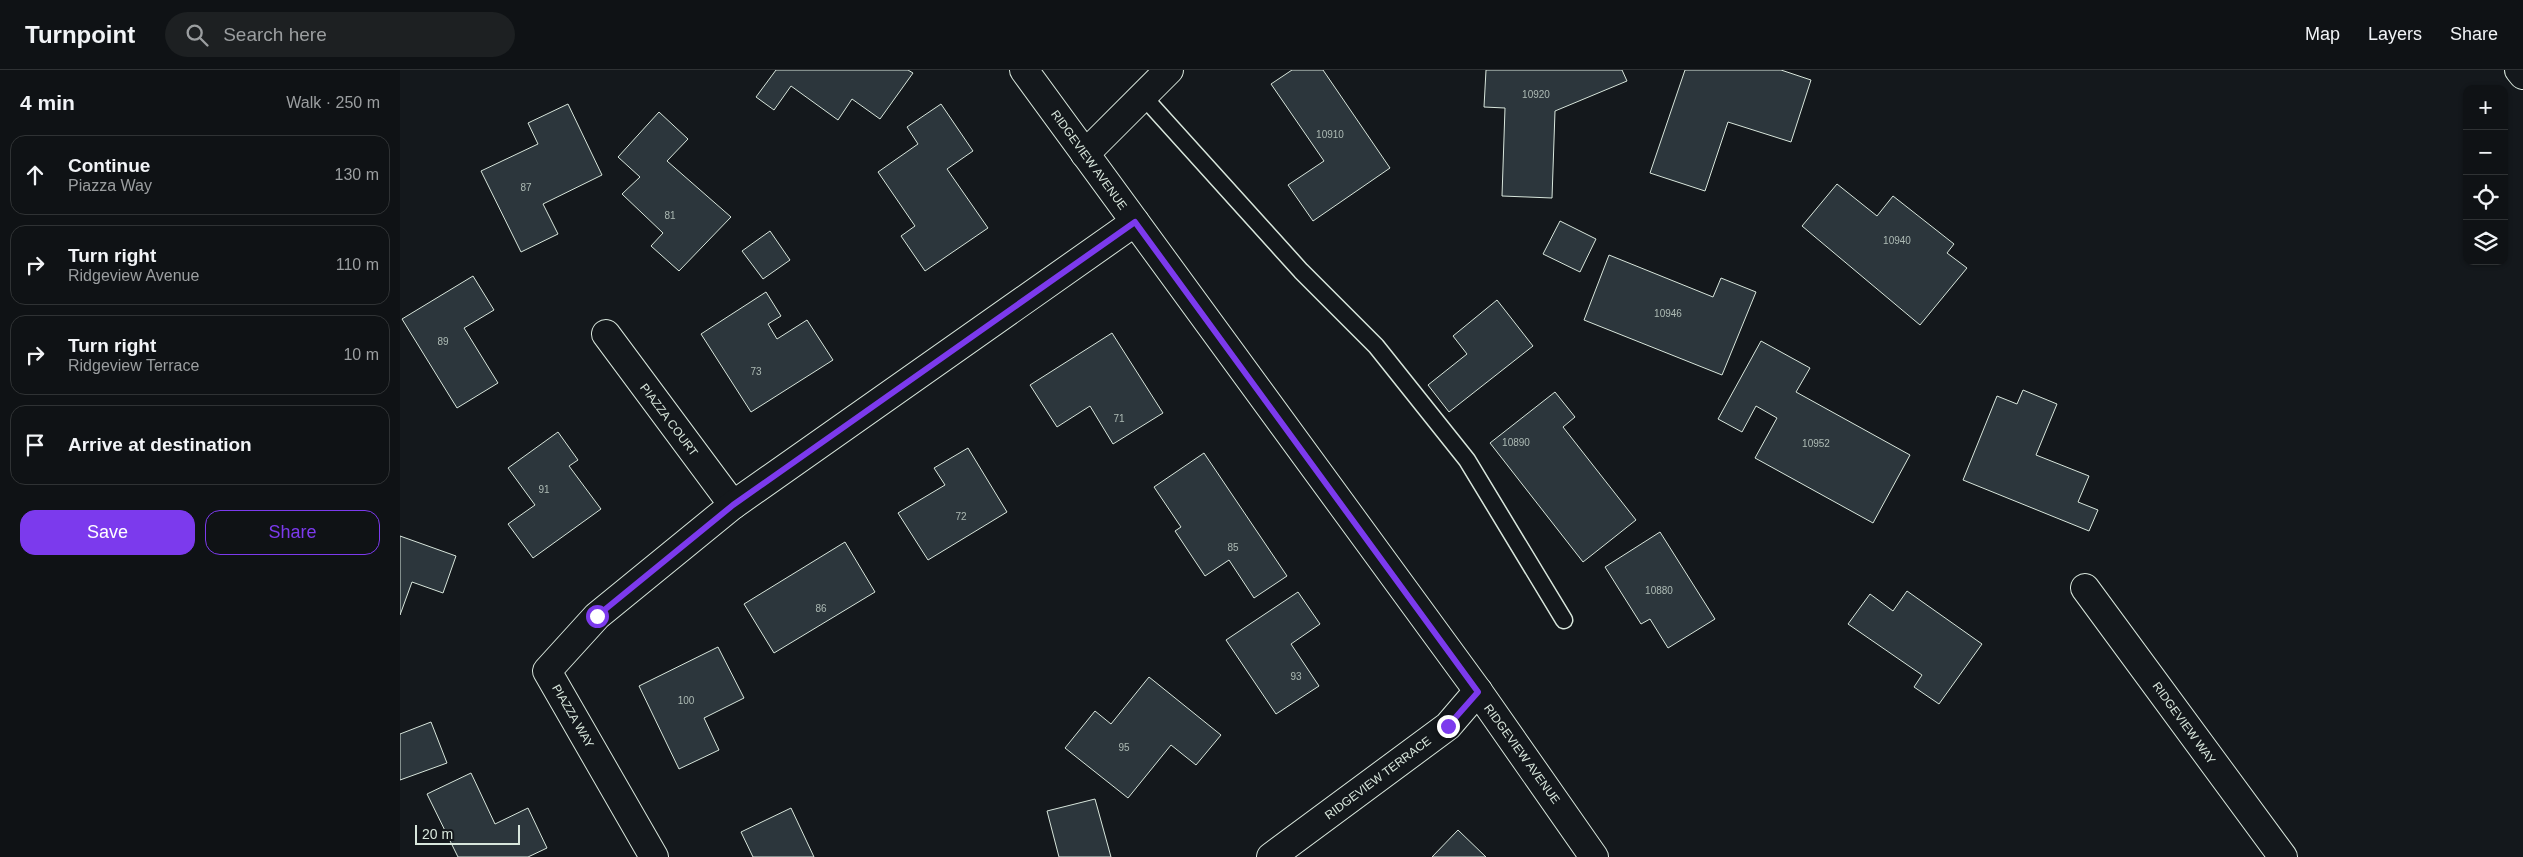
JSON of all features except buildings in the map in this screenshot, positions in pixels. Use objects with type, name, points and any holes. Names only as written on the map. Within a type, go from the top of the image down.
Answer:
[{"type":"street","name":"RIDGEVIEW AVENUE","points":[[1024,70],[1478,692],[1594,857]]},
{"type":"street","points":[[1085,154],[1169,70]]},
{"type":"street","points":[[2519,70],[2523,75]]},
{"type":"street","name":"PIAZZA WAY","points":[[654,857],[547,670],[597,616],[733,505],[1135,222]]},
{"type":"street","name":"PIAZZA COURT","points":[[606,334],[733,505]]},
{"type":"street","name":"RIDGEVIEW WAY","points":[[2085,588],[2283,857]]},
{"type":"street","name":"RIDGEVIEW TERRACE","points":[[1271,857],[1448,726],[1478,692]]},
{"type":"lane","points":[[1142,95],[1300,271],[1376,346],[1394,368],[1467,460],[1564,620]]},
{"type":"route","points":[[597,616],[733,505],[1135,222],[1478,692],[1448,726]]}]
